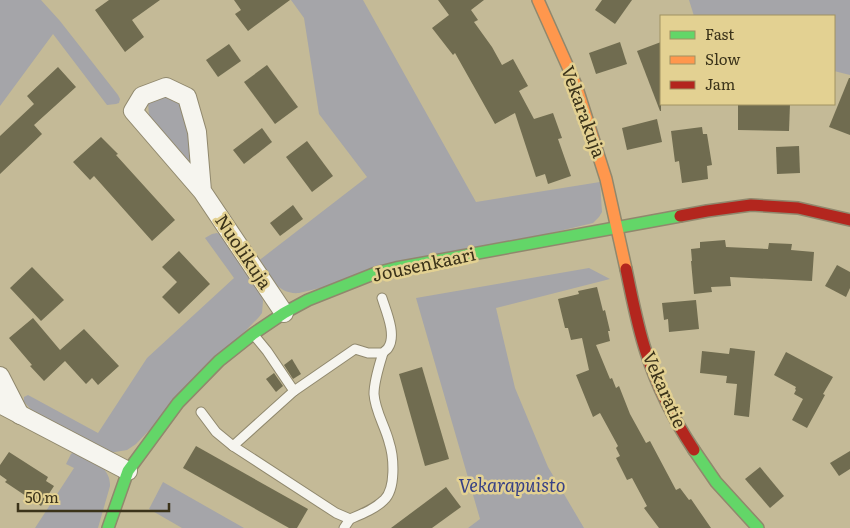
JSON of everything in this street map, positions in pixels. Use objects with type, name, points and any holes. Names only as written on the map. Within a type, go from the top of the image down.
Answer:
[{"type":"street","name":"Vekarakuja","points":[[538,0],[576,85],[606,179],[618,228]]},
{"type":"street","name":"Nuolikuja","points":[[202,191],[197,132],[187,97],[166,87],[142,96],[133,111],[202,191],[284,313]]},
{"type":"street","name":"Jousenkaari","points":[[108,528],[128,472],[178,403],[220,361],[253,334],[284,313],[308,300],[376,273],[396,268],[707,211],[751,206],[798,208],[850,220]]},
{"type":"street","name":"Vekaratie","points":[[618,228],[638,323],[646,352],[662,393],[683,434],[699,458],[729,496],[758,528]]},
{"type":"street","points":[[0,376],[20,415]]},
{"type":"street","points":[[0,404],[128,472]]},
{"type":"lane","points":[[344,528],[350,518],[366,512],[385,500],[393,482],[390,442],[380,421],[374,395],[382,353],[389,347],[392,336],[382,298]]},
{"type":"lane","points":[[253,334],[272,357],[294,391]]},
{"type":"lane","points":[[233,446],[294,391],[355,349],[368,353],[382,353]]},
{"type":"lane","points":[[201,412],[216,432],[233,446],[336,513],[350,518]]},
{"type":"green space","points":[[0,0],[41,0],[60,21],[118,95],[119,103],[107,105],[53,34],[0,106]]},
{"type":"green space","points":[[291,0],[363,0],[476,202],[600,182],[602,212],[599,217],[593,223],[299,293],[292,293],[280,288],[257,262],[367,177],[319,114],[304,18]]},
{"type":"green space","points":[[689,0],[850,0],[850,75],[835,71],[835,15],[694,15]]},
{"type":"green space","points":[[165,92],[181,98],[187,115],[194,172],[189,171],[149,116],[148,102]]},
{"type":"green space","points":[[217,233],[220,234],[259,288],[263,301],[262,313],[259,317],[136,444],[127,450],[109,453],[39,418],[24,402],[24,397],[28,395],[98,433],[147,358],[234,278],[205,238]]},
{"type":"green space","name":"Vekarapuisto","points":[[589,268],[610,279],[496,308],[515,388],[548,467],[584,528],[468,528],[480,519],[416,298]]},
{"type":"green space","points":[[74,452],[98,464],[107,473],[109,479],[110,486],[98,528],[35,528],[74,468],[66,464]]},
{"type":"green space","points":[[163,482],[244,528],[182,528],[149,509]]},
{"type":"building","points":[[109,0],[160,0],[132,20],[144,37],[125,52],[95,10]]},
{"type":"building","points":[[234,0],[290,0],[248,31],[235,14],[241,10]]},
{"type":"building","points":[[438,0],[484,0],[471,10],[478,20],[474,22],[502,65],[513,59],[528,86],[519,91],[534,119],[553,113],[562,138],[558,139],[571,176],[548,184],[545,174],[536,177],[515,113],[495,124],[455,53],[453,55],[432,28],[449,15]]},
{"type":"building","points":[[602,0],[632,0],[615,24],[595,10]]},
{"type":"building","points":[[620,42],[627,64],[596,74],[589,53]]},
{"type":"building","points":[[660,42],[661,111],[660,111],[637,51]]},
{"type":"building","points":[[229,44],[241,61],[218,77],[206,60]]},
{"type":"building","points":[[267,65],[298,107],[275,124],[244,82]]},
{"type":"building","points":[[58,67],[76,87],[34,125],[42,134],[0,174],[0,136],[34,104],[27,96]]},
{"type":"building","points":[[850,78],[850,135],[829,127]]},
{"type":"building","points":[[738,105],[790,105],[789,131],[738,130]]},
{"type":"building","points":[[657,119],[662,142],[627,150],[622,128]]},
{"type":"building","points":[[702,127],[703,134],[707,134],[712,165],[707,166],[708,179],[682,183],[679,161],[675,162],[671,131]]},
{"type":"building","points":[[262,128],[272,142],[244,164],[233,150]]},
{"type":"building","points":[[101,137],[175,220],[152,241],[94,176],[90,180],[73,162]]},
{"type":"building","points":[[307,141],[333,176],[312,192],[286,157]]},
{"type":"building","points":[[799,146],[800,173],[777,174],[776,147]]},
{"type":"building","points":[[293,205],[303,219],[280,236],[270,223]]},
{"type":"building","points":[[725,240],[726,247],[768,249],[769,243],[792,244],[791,250],[814,252],[812,281],[730,277],[731,286],[711,287],[712,292],[694,294],[691,249],[700,248],[700,242]]},
{"type":"building","points":[[179,251],[210,284],[179,314],[162,297],[177,282],[162,267]]},
{"type":"building","points":[[837,265],[850,272],[850,288],[846,297],[825,286]]},
{"type":"building","points":[[32,267],[64,300],[41,321],[10,288]]},
{"type":"building","points":[[597,287],[603,311],[605,310],[610,331],[608,331],[610,341],[596,345],[610,379],[612,378],[616,388],[619,386],[630,414],[646,443],[650,441],[676,490],[680,488],[689,500],[691,499],[711,528],[659,528],[644,508],[647,506],[632,478],[627,480],[616,458],[620,456],[616,448],[618,446],[600,413],[593,417],[576,375],[589,370],[582,338],[571,340],[568,328],[565,328],[558,299],[579,294],[578,291]]},
{"type":"building","points":[[696,300],[699,329],[669,332],[668,319],[664,320],[662,303]]},
{"type":"building","points":[[33,318],[60,350],[84,329],[119,366],[98,385],[92,378],[86,384],[65,361],[44,381],[9,338]]},
{"type":"building","points":[[730,348],[755,351],[749,417],[734,415],[737,384],[726,383],[727,376],[700,373],[702,351],[729,354]]},
{"type":"building","points":[[786,352],[833,377],[807,428],[792,420],[803,399],[794,394],[796,387],[774,375]]},
{"type":"building","points":[[292,359],[301,374],[293,379],[284,365]]},
{"type":"building","points":[[422,367],[449,459],[425,466],[399,374]]},
{"type":"building","points":[[274,373],[283,386],[276,392],[266,379]]},
{"type":"building","points":[[196,446],[308,509],[297,528],[289,528],[183,468]]},
{"type":"building","points":[[850,451],[850,469],[839,476],[830,463]]},
{"type":"building","points":[[9,452],[48,477],[46,481],[54,486],[41,506],[5,482],[7,480],[0,475],[0,465]]},
{"type":"building","points":[[760,467],[784,496],[770,508],[745,479]]},
{"type":"building","points":[[446,487],[461,507],[432,528],[391,528]]},
{"type":"traffic: fast","points":[[108,528],[128,471],[178,403],[219,361],[253,334],[284,313],[308,300],[376,273],[396,268],[680,216]]},
{"type":"traffic: fast","points":[[694,450],[716,482],[758,528]]},
{"type":"traffic: slow","points":[[538,0],[576,85],[606,179],[626,269]]},
{"type":"traffic: jam","points":[[680,216],[751,205],[798,208],[850,220]]},
{"type":"traffic: jam","points":[[626,269],[640,332],[650,365],[667,402],[694,450]]}]
